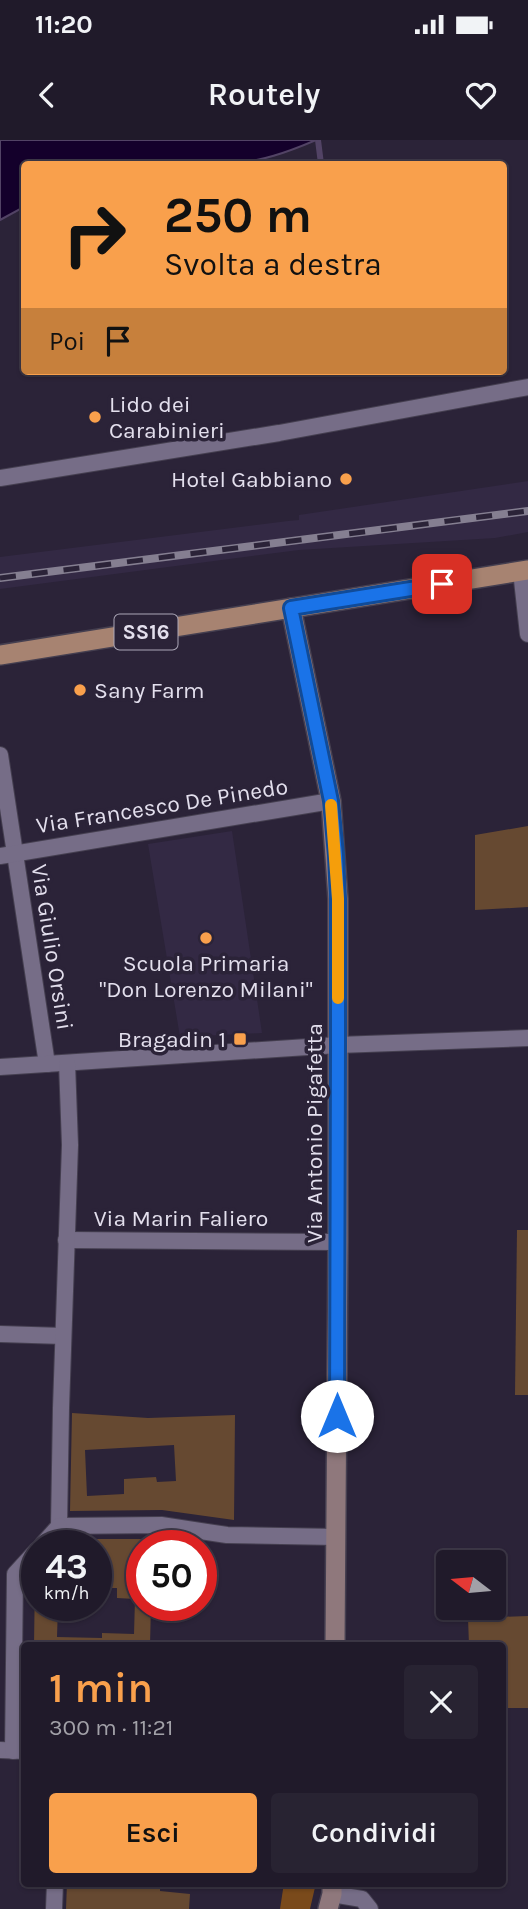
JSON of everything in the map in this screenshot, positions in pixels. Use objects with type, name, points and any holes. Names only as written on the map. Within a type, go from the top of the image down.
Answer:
[{"type":"main road","name":"SS16","points":[[0,655],[524,571]]},
{"type":"main road","name":"Via Antonio Pigafetta","points":[[291,608],[331,801],[338,899],[335,1642]]},
{"type":"street","points":[[0,478],[279,433],[528,387]]},
{"type":"street","points":[[524,571],[528,634]]},
{"type":"street","name":"Via Giulio Orsini","points":[[0,755],[7,855],[47,1064]]},
{"type":"street","name":"Via Francesco De Pinedo","points":[[7,855],[331,801]]},
{"type":"street","points":[[0,1067],[338,1045],[528,1038]]},
{"type":"street","name":"Via Giulio Orsini","points":[[59,1526],[70,1145],[67,1063]]},
{"type":"street","name":"Via Marin Faliero","points":[[66,1240],[338,1241]]},
{"type":"street","points":[[0,1334],[63,1336]]},
{"type":"street","points":[[55,1530],[59,1526],[161,1525],[227,1535],[336,1537]]},
{"type":"street","points":[[12,1751],[15,1574],[21,1567]]},
{"type":"street","points":[[54,1909],[55,1887]]},
{"type":"street","points":[[331,1895],[362,1899],[370,1909]]},
{"type":"shaded area","points":[[0,140],[316,140],[274,156],[252,161],[21,161],[21,209],[0,220]]},
{"type":"shaded area","points":[[528,481],[528,532],[495,538],[299,550],[0,589],[0,557],[299,520],[299,515]]},
{"type":"shaded area","points":[[528,826],[528,907],[475,910],[475,835]]},
{"type":"shaded area","name":"Scuola Primaria \"Don Lorenzo Milani\"","points":[[232,831],[262,1033],[180,1037],[148,844]]},
{"type":"shaded area","points":[[517,1230],[528,1230],[528,1395],[515,1395]]},
{"type":"shaded area","points":[[72,1413],[148,1418],[235,1415],[234,1520],[162,1510],[70,1511]],"holes":[[[174,1445],[176,1481],[157,1482],[156,1477],[124,1479],[124,1494],[87,1496],[85,1450]]]},
{"type":"shaded area","points":[[112,1539],[126,1539],[126,1598],[117,1598],[117,1588],[112,1588]]},
{"type":"shaded area","points":[[528,1616],[528,1708],[506,1708],[506,1642],[469,1642],[468,1620],[506,1620],[506,1617]]},
{"type":"shaded area","points":[[34,1621],[58,1621],[57,1637],[102,1638],[102,1633],[134,1634],[134,1621],[151,1621],[150,1642],[34,1642]]},
{"type":"shaded area","points":[[67,1887],[160,1887],[160,1891],[190,1894],[189,1909],[66,1909]]},
{"type":"shaded area","points":[[283,1887],[315,1887],[310,1909],[280,1909]]},
{"type":"waterway","points":[[318,140],[321,161]]},
{"type":"railway","points":[[0,578],[528,511]]},
{"type":"slow traffic","points":[[331,805],[338,899],[338,998]]},
{"type":"place","name":"Lido dei Carabinieri","points":[[95,417]]},
{"type":"place","name":"Hotel Gabbiano","points":[[346,479]]},
{"type":"place","name":"Sany Farm","points":[[80,690]]},
{"type":"place","name":"Scuola Primaria \"Don Lorenzo Milani\"","points":[[206,938]]},
{"type":"place","name":"Bragadin 1","points":[[240,1039]]},
{"type":"route","points":[[337,1416],[336,855],[331,801],[291,608],[442,584]]}]
